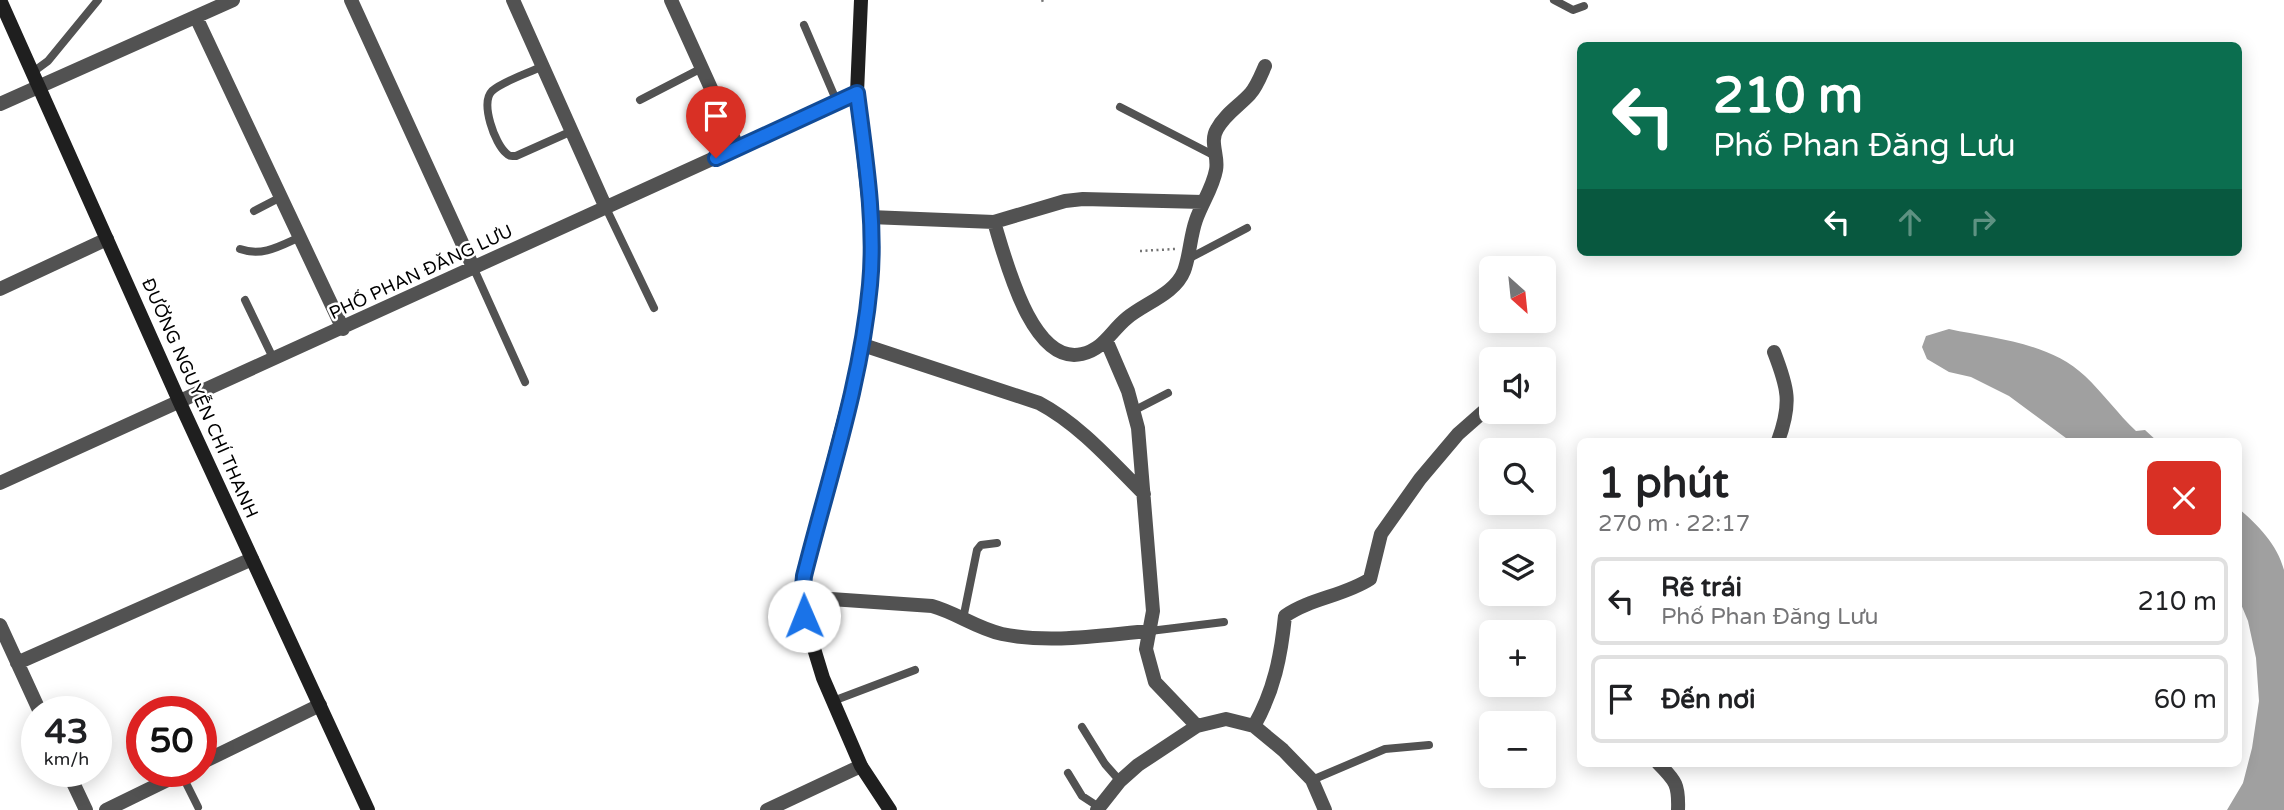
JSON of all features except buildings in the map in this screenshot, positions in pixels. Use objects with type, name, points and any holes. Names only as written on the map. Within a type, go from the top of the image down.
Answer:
[{"type":"street","name":"ĐƯỜNG NGUYỄN CHÍ THANH","points":[[1,0],[180,403],[368,810]]},
{"type":"street","points":[[2,101],[40,87],[233,0]]},
{"type":"street","points":[[351,0],[474,269]]},
{"type":"street","points":[[513,0],[606,208]]},
{"type":"street","points":[[671,0],[738,148]]},
{"type":"street","points":[[861,0],[857,93],[870,217],[871,282],[863,345],[804,576],[802,597],[809,636],[833,701],[861,766],[890,810]]},
{"type":"street","points":[[197,16],[343,328]]},
{"type":"street","points":[[994,222],[1025,311],[1042,336],[1057,350],[1080,355],[1107,342],[1130,316],[1175,286],[1183,275],[1203,202],[1216,171],[1217,157],[1213,139],[1231,111],[1251,93],[1265,66]]},
{"type":"street","name":"PHỐ PHAN ĐĂNG LƯU","points":[[0,483],[857,93]]},
{"type":"street","points":[[870,217],[994,222],[1065,201],[1083,199],[1203,202]]},
{"type":"street","points":[[0,289],[107,239]]},
{"type":"street","points":[[1107,342],[1135,410],[1153,611],[1146,649],[1155,682],[1196,726]]},
{"type":"street","points":[[863,345],[1051,409],[1105,454],[1144,494]]},
{"type":"street","points":[[1774,352],[1788,388],[1785,424],[1779,438]]},
{"type":"street","points":[[1254,726],[1267,704],[1276,679],[1285,616],[1300,605],[1321,601],[1356,588],[1370,579],[1381,534],[1412,490],[1458,434],[1479,416]]},
{"type":"street","points":[[18,663],[252,559]]},
{"type":"street","points":[[802,597],[932,606],[951,612],[974,626],[1028,637],[1061,638],[1150,631]]},
{"type":"street","points":[[0,625],[33,696]]},
{"type":"street","points":[[217,755],[320,705]]},
{"type":"street","points":[[1098,809],[1120,781],[1138,765],[1196,726],[1226,719],[1254,726],[1283,750],[1312,780],[1325,810]]},
{"type":"street","points":[[767,810],[861,766]]},
{"type":"street","points":[[1662,767],[1674,779],[1679,791],[1678,810]]},
{"type":"street","points":[[75,787],[86,810]]},
{"type":"street","points":[[106,810],[153,787]]},
{"type":"lane","points":[[33,72],[48,61],[99,0]]},
{"type":"lane","points":[[1554,0],[1573,10],[1584,6]]},
{"type":"lane","points":[[804,26],[837,102]]},
{"type":"lane","points":[[543,66],[498,88],[489,96],[486,111],[497,137],[509,156],[516,156],[572,131]]},
{"type":"lane","points":[[640,100],[702,68]]},
{"type":"lane","points":[[1121,107],[1217,157]]},
{"type":"lane","points":[[254,211],[281,197]]},
{"type":"lane","points":[[606,208],[654,308]]},
{"type":"lane","points":[[1188,254],[1247,228]]},
{"type":"lane","points":[[240,249],[253,253],[267,251],[300,237]]},
{"type":"lane","points":[[474,269],[525,382]]},
{"type":"lane","points":[[245,300],[274,360]]},
{"type":"lane","points":[[1135,410],[1168,393]]},
{"type":"lane","points":[[963,619],[977,550],[981,545],[997,543]]},
{"type":"lane","points":[[1150,631],[1224,622]]},
{"type":"lane","points":[[833,701],[915,670]]},
{"type":"lane","points":[[1082,726],[1105,764],[1120,781]]},
{"type":"lane","points":[[1312,780],[1385,749],[1429,745]]},
{"type":"lane","points":[[1068,773],[1082,796],[1098,809]]},
{"type":"lane","points":[[189,787],[198,807]]},
{"type":"path","points":[[1140,251],[1188,254]]},
{"type":"shaded area","points":[[1949,329],[2003,339],[2055,356],[2085,376],[2136,431],[2145,430],[2154,438],[2066,438],[2009,396],[1971,377],[1949,372],[1927,359],[1922,347],[1926,336]]},
{"type":"shaded area","points":[[2242,511],[2266,536],[2277,552],[2284,570],[2284,810],[2227,810],[2243,783],[2252,748],[2259,701],[2256,658],[2242,607]]},
{"type":"route","points":[[716,158],[857,93],[870,217],[871,282],[863,345],[804,576],[804,616]]}]
